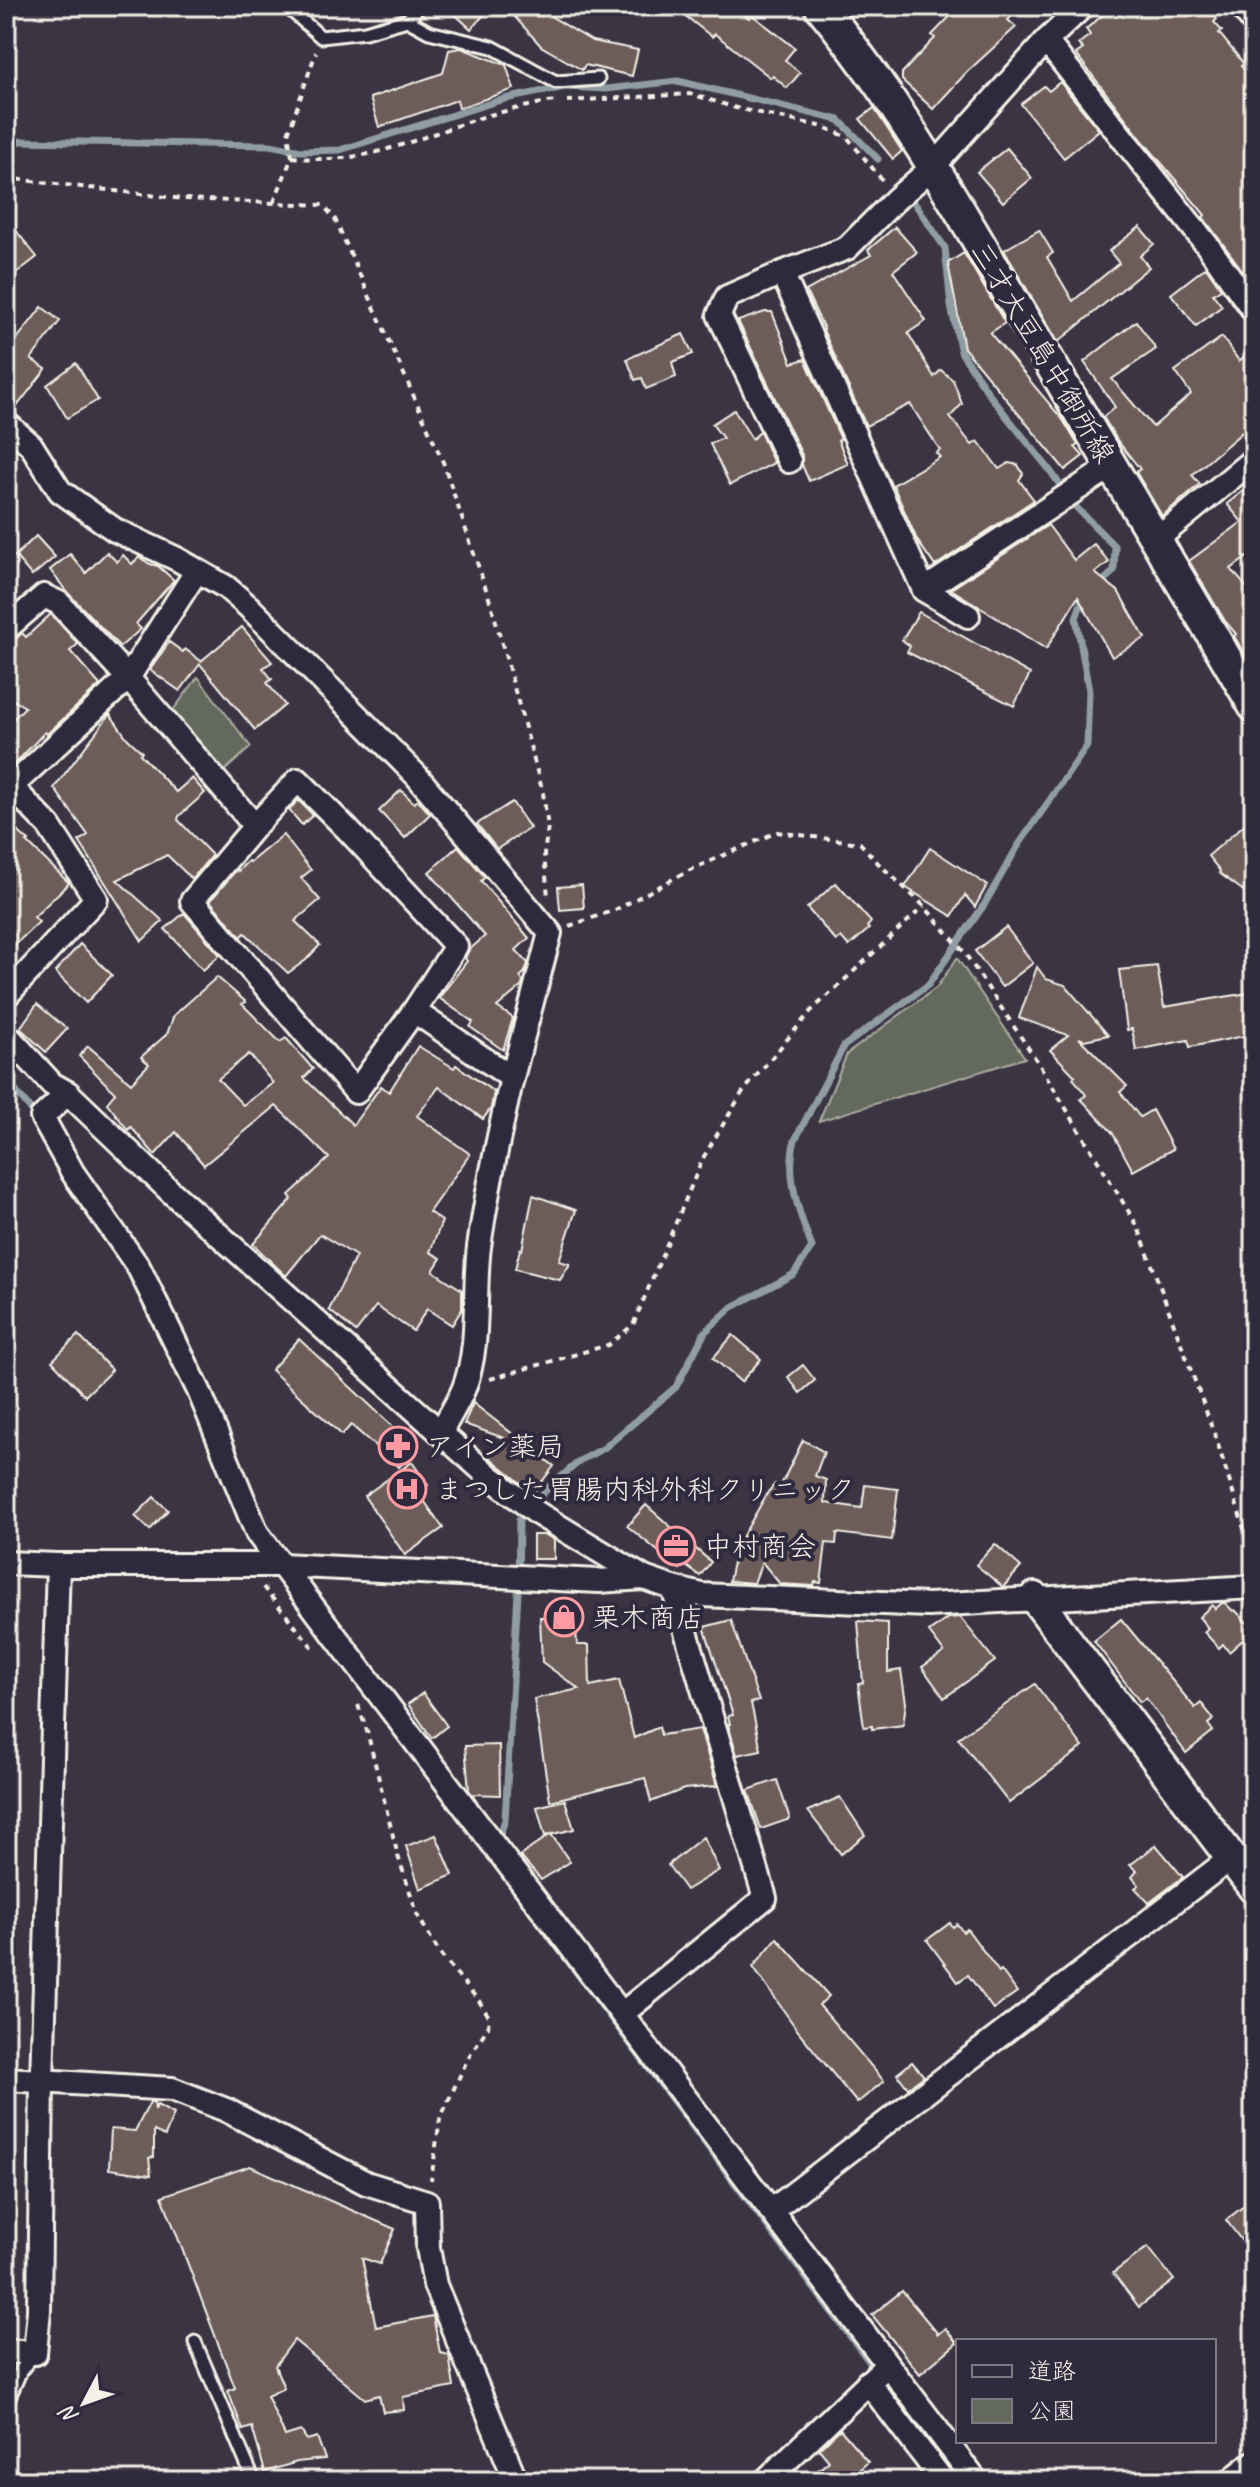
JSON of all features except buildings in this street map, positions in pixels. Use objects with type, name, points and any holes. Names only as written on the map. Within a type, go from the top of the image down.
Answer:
[{"type":"main road","name":"三才大豆島中御所線","points":[[820,6],[858,52],[933,167],[1254,705]]},
{"type":"main road","points":[[1035,1598],[1254,1888]]},
{"type":"street","points":[[789,461],[719,315],[727,297],[847,248],[933,167],[1046,41],[1083,6]]},
{"type":"street","points":[[1241,6],[1254,23]]},
{"type":"street","points":[[1046,41],[1252,304]]},
{"type":"street","points":[[782,273],[924,590],[968,616]]},
{"type":"street","points":[[6,423],[31,445],[60,491],[115,530],[177,559],[226,587],[249,607],[416,775],[550,933],[491,1168],[475,1289],[475,1325],[464,1387],[441,1431]]},
{"type":"street","points":[[1157,539],[1254,459]]},
{"type":"street","points":[[924,590],[1112,466]]},
{"type":"street","points":[[6,996],[96,899],[49,826],[9,784],[128,678],[196,572]]},
{"type":"street","points":[[6,629],[44,596],[59,603],[255,826]]},
{"type":"street","points":[[298,780],[456,946],[356,1092],[192,901],[255,826],[298,780]]},
{"type":"street","points":[[414,1011],[512,1078]]},
{"type":"street","points":[[6,1034],[52,1084],[68,1093],[170,1191],[489,1476],[531,1508],[644,1578],[702,1595],[928,1605],[1254,1587]]},
{"type":"street","points":[[68,1093],[42,1117],[73,1173],[139,1268],[199,1391],[257,1533],[771,2211],[878,2373],[943,2481]]},
{"type":"street","points":[[6,1563],[281,1565],[599,1581],[644,1578]]},
{"type":"street","points":[[6,2351],[35,2353],[39,2310],[42,2080],[58,1565]]},
{"type":"street","points":[[623,2013],[765,1898],[673,1588]]},
{"type":"street","points":[[771,2211],[1231,1858]]},
{"type":"street","points":[[6,2079],[172,2089],[226,2110],[366,2183],[427,2202],[428,2248],[435,2285],[516,2481]]},
{"type":"street","points":[[765,2481],[878,2373]]},
{"type":"street","points":[[878,2373],[976,2481]]},
{"type":"street","points":[[1230,2481],[1254,2462]]},
{"type":"lane","points":[[286,6],[321,37],[365,32],[407,20],[420,6]]},
{"type":"lane","points":[[407,20],[429,32],[492,47],[556,82],[598,79]]},
{"type":"lane","points":[[195,2342],[254,2481]]},
{"type":"lane","points":[[6,2404],[21,2370],[35,2353]]},
{"type":"path","points":[[274,203],[292,157],[288,134],[321,37]]},
{"type":"path","points":[[292,157],[321,161],[354,158],[404,146],[469,121],[546,102],[691,94],[736,108],[824,127],[847,137],[896,199]]},
{"type":"path","points":[[6,178],[183,199],[323,205],[335,219],[443,462],[492,607],[543,793],[548,827],[544,854],[550,933],[615,910],[690,870],[777,832],[860,843],[924,906],[964,952],[1039,1064],[1138,1227],[1216,1438],[1254,1561]]},
{"type":"path","points":[[464,1387],[608,1345],[633,1325],[703,1158],[742,1093],[811,1011],[924,906]]},
{"type":"path","points":[[253,1565],[260,1583],[315,1650]]},
{"type":"path","points":[[358,1705],[398,1856],[418,1916],[440,1954],[489,2017],[488,2027],[468,2058],[440,2119],[427,2202]]},
{"type":"green space","points":[[198,677],[251,747],[222,773],[171,713]]},
{"type":"green space","points":[[957,958],[1025,1058],[819,1121],[847,1054],[937,987]]},
{"type":"waterway","points":[[6,139],[270,145],[301,151],[340,150],[504,99],[565,87],[606,89],[678,81],[839,120],[878,159]]},
{"type":"waterway","points":[[914,202],[945,248],[951,306],[961,352],[991,397],[1073,504],[1115,547],[1114,571],[1099,585]]},
{"type":"waterway","points":[[500,1834],[505,1820],[519,1520],[549,1487],[581,1460],[604,1448],[676,1387],[705,1332],[731,1308],[794,1274],[812,1247],[795,1194],[792,1153],[795,1140],[844,1046],[928,985],[1087,746],[1089,691],[1076,618],[1082,601],[1088,596]]},
{"type":"waterway","points":[[6,1079],[38,1119]]},
{"type":"waterway","points":[[549,1936],[959,2481]]},
{"type":"place","name":"アイン薬局","points":[[398,1446]]},
{"type":"place","name":"まつした胃腸内科外科クリニック","points":[[407,1489]]},
{"type":"place","name":"中村商会","points":[[676,1546]]},
{"type":"place","name":"栗木商店","points":[[564,1617]]}]
